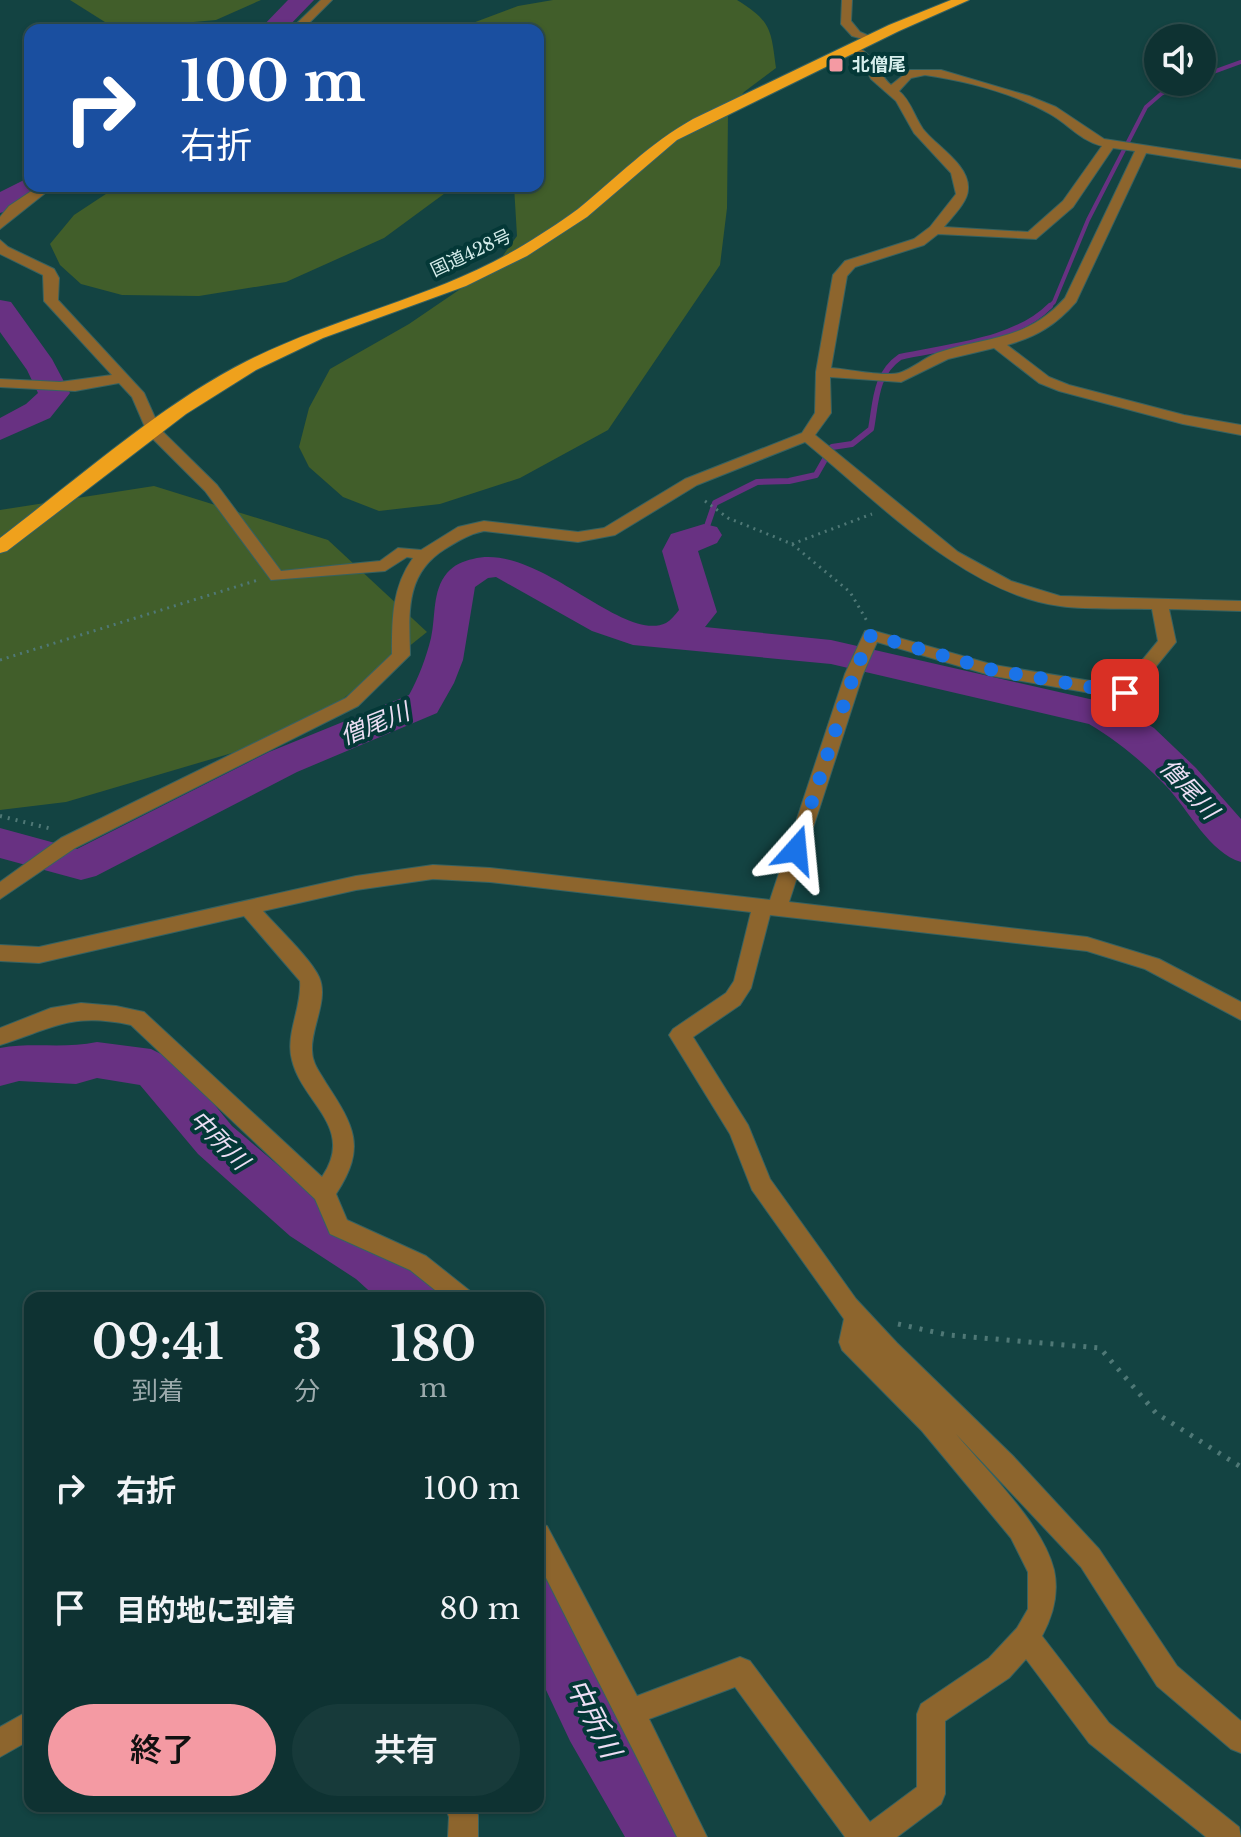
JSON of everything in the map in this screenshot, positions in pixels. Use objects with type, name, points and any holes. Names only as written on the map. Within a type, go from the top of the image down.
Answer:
[{"type":"highway","name":"国道428号","points":[[0,547],[216,387],[284,349],[353,320],[460,283],[521,253],[607,195],[672,137],[756,93],[962,0]]},
{"type":"street","points":[[302,24],[327,0]]},
{"type":"street","points":[[847,0],[845,22],[856,34],[870,40]]},
{"type":"street","points":[[0,892],[68,843],[352,702],[401,655],[401,616],[408,577],[423,556],[464,530],[484,526],[578,537],[609,532],[691,482],[807,436],[823,413],[823,372],[840,275],[850,264],[919,242],[935,230],[962,194],[957,172],[918,130],[901,99],[875,77],[867,59],[853,49]]},
{"type":"street","points":[[891,93],[903,78],[914,72],[941,73],[1051,109],[1094,143],[1241,164]]},
{"type":"street","points":[[935,230],[1031,236],[1068,204],[1110,144]]},
{"type":"street","points":[[823,372],[901,378],[914,366],[936,358],[1017,340],[1046,327],[1062,314],[1106,230],[1111,211],[1142,149]]},
{"type":"street","points":[[0,225],[14,209],[39,192]]},
{"type":"street","points":[[0,244],[3,250],[49,272],[52,278],[51,301],[119,378],[139,396],[153,431],[211,488],[277,576],[385,566],[404,551],[423,556]]},
{"type":"street","points":[[997,344],[1044,380],[1064,388],[1183,419],[1241,430]]},
{"type":"street","points":[[0,383],[57,388],[92,387],[119,378]]},
{"type":"street","points":[[807,436],[952,555],[1005,585],[1059,601],[1241,606]]},
{"type":"street","points":[[1159,604],[1167,642],[1125,693],[993,670],[871,635],[854,674],[744,982],[733,999],[680,1035],[740,1131],[760,1183],[857,1316],[888,1351],[1004,1464],[1090,1558],[1167,1676],[1241,1739]]},
{"type":"street","points":[[0,953],[39,955],[356,883],[433,872],[490,875],[1087,944],[1152,964],[1241,1012]]},
{"type":"street","points":[[248,907],[310,979],[312,992],[301,1042],[302,1061],[343,1130],[345,1151],[338,1174],[324,1193]]},
{"type":"street","points":[[0,1037],[56,1013],[101,1009],[137,1018],[324,1193],[338,1227],[418,1263],[454,1292]]},
{"type":"street","points":[[857,1316],[851,1342],[931,1423],[1020,1529],[1041,1571],[1041,1611],[1027,1638],[999,1668],[931,1714],[931,1794],[873,1837]]},
{"type":"street","points":[[544,1547],[692,1837]]},
{"type":"street","points":[[1027,1638],[1099,1733],[1229,1837]]},
{"type":"street","points":[[630,1712],[740,1671],[863,1837]]},
{"type":"street","points":[[0,1743],[24,1728]]},
{"type":"street","points":[[462,1812],[463,1837]]},
{"type":"path","points":[[705,501],[728,518],[792,544],[850,592],[865,615],[871,635]]},
{"type":"path","points":[[792,544],[828,528],[893,507]]},
{"type":"path","points":[[0,660],[277,576]]},
{"type":"path","points":[[0,816],[41,825],[57,832],[68,843]]},
{"type":"path","points":[[857,1316],[948,1335],[1100,1348],[1156,1413],[1241,1467]]},
{"type":"green space","points":[[70,0],[261,0],[216,20],[108,24]]},
{"type":"green space","points":[[553,0],[737,0],[763,20],[773,44],[776,68],[744,92],[728,112],[727,208],[720,265],[608,430],[520,478],[440,504],[379,511],[343,497],[309,467],[299,447],[309,408],[330,369],[409,324],[497,264],[517,236],[514,192],[544,192],[544,24],[470,24],[518,6]]},
{"type":"green space","points":[[109,192],[447,192],[384,238],[286,282],[199,296],[122,295],[81,284],[60,265],[50,244],[74,215]]},
{"type":"green space","points":[[154,486],[328,540],[427,632],[300,733],[66,802],[0,810],[0,510]]},
{"type":"waterway","points":[[277,24],[302,0]]},
{"type":"waterway","points":[[1216,71],[1241,62]]},
{"type":"waterway","points":[[1050,306],[1088,220],[1146,107],[1159,96]]},
{"type":"waterway","points":[[0,204],[24,189]]},
{"type":"waterway","points":[[704,535],[715,503],[757,482],[789,481],[816,475],[832,447],[852,444],[871,429],[881,380],[900,357],[1000,335],[1018,328],[1050,306]]},
{"type":"waterway","points":[[0,309],[36,359],[54,393],[38,411],[0,430]]},
{"type":"waterway","name":"僧尾川","points":[[0,843],[81,865],[283,762],[423,704],[444,660],[457,586],[469,573],[482,568],[496,566],[509,569],[578,609],[633,633],[659,637],[681,631],[698,612],[680,551],[684,542],[704,535]]},
{"type":"waterway","name":"僧尾川","points":[[669,635],[831,652],[1102,714],[1140,737],[1182,778],[1241,847]]},
{"type":"waterway","name":"中所川","points":[[0,1067],[19,1063],[76,1065],[97,1060],[151,1068],[164,1077],[215,1140],[308,1221],[374,1263],[406,1292]]},
{"type":"waterway","name":"中所川","points":[[544,1611],[576,1688],[661,1837]]},
{"type":"place","name":"北僧尾","points":[[836,65]]},
{"type":"route","points":[[796,850],[854,674],[871,635],[993,670],[1125,693]]}]
